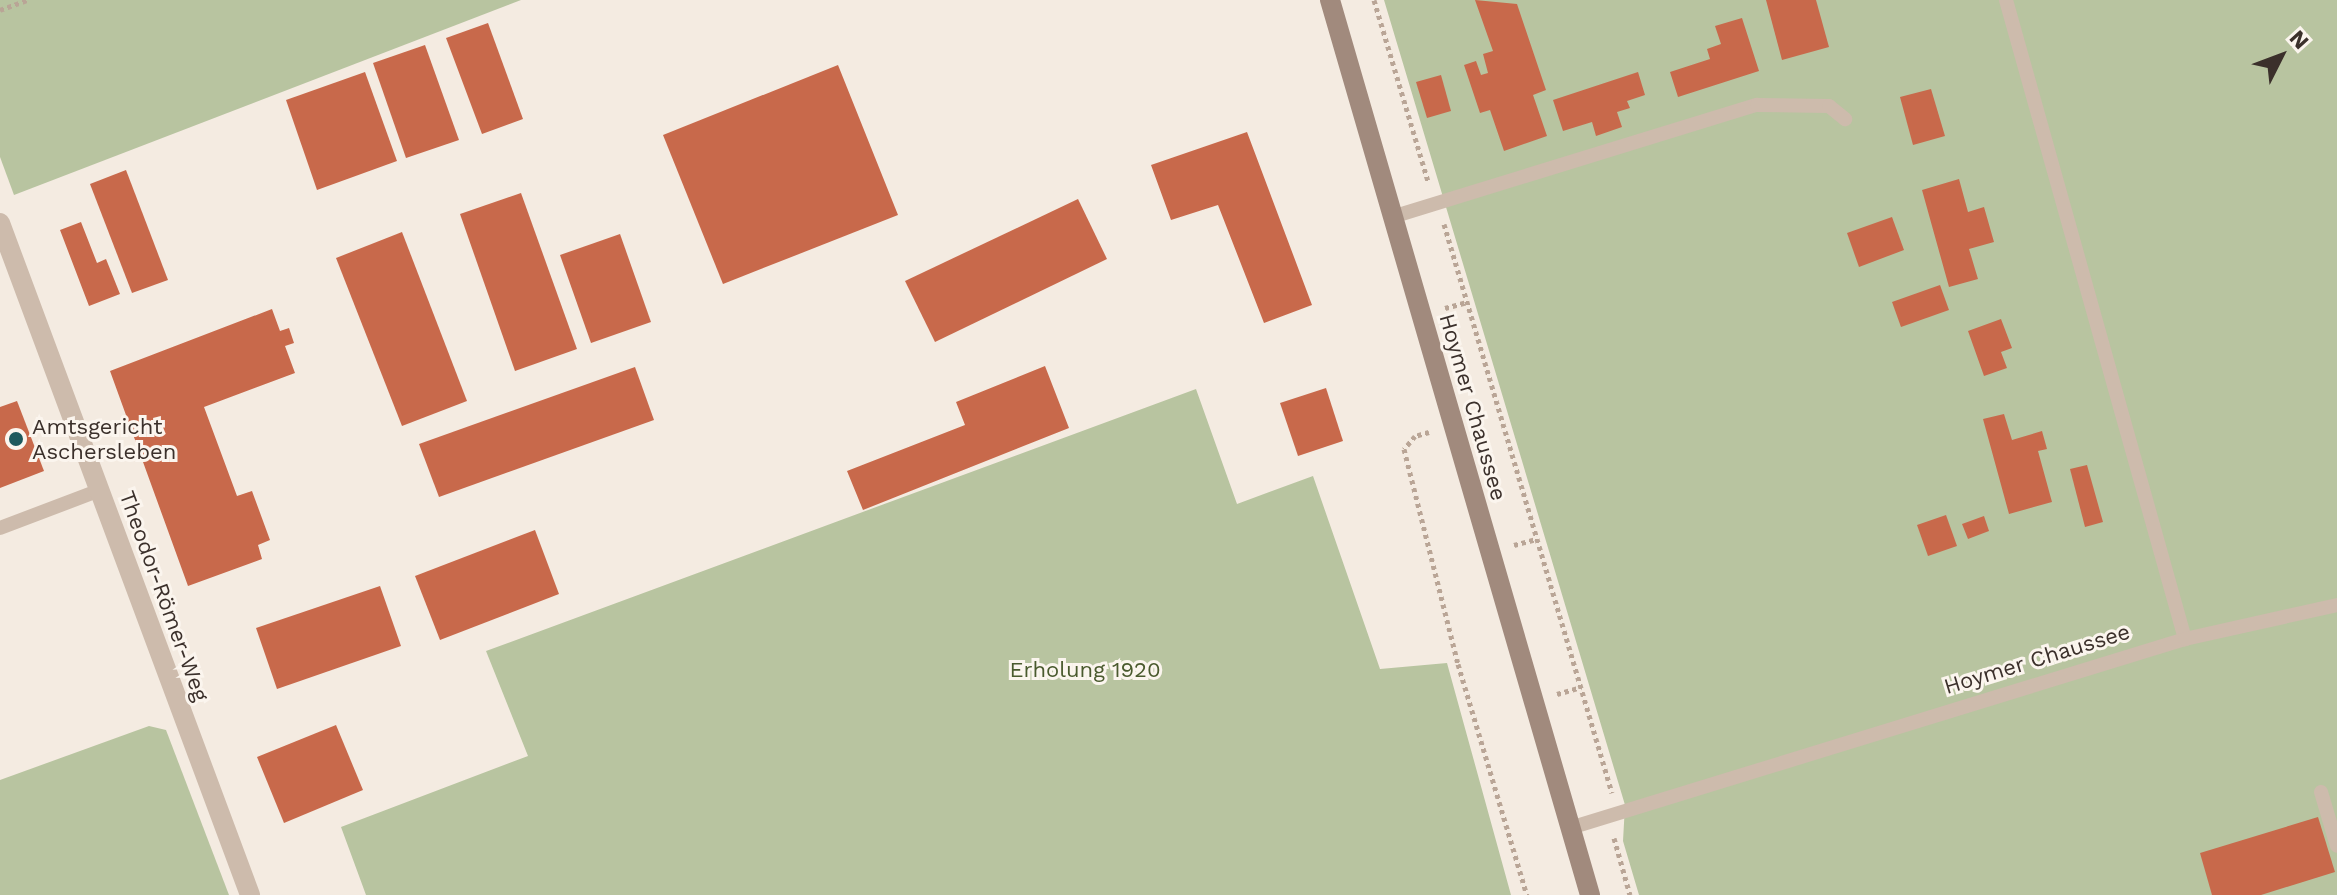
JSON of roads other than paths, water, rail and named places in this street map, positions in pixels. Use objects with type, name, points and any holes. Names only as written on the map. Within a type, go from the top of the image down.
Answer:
[{"type":"main road","name":"Hoymer Chaussee","points":[[1330,0],[1590,895]]},
{"type":"street","name":"Theodor-Römer-Weg","points":[[0,223],[250,895]]},
{"type":"lane","points":[[2006,0],[2185,639]]},
{"type":"lane","points":[[1392,217],[1757,105],[1829,106],[1845,119]]},
{"type":"lane","points":[[0,528],[100,490]]},
{"type":"lane","name":"Hoymer Chaussee","points":[[1570,828],[2185,639],[2337,605]]},
{"type":"lane","points":[[2321,792],[2337,846]]},
{"type":"place","name":"Amtsgericht Aschersleben","points":[[16,439]]},
{"type":"park label","name":"Erholung 1920","points":[[1085,670]]}]
